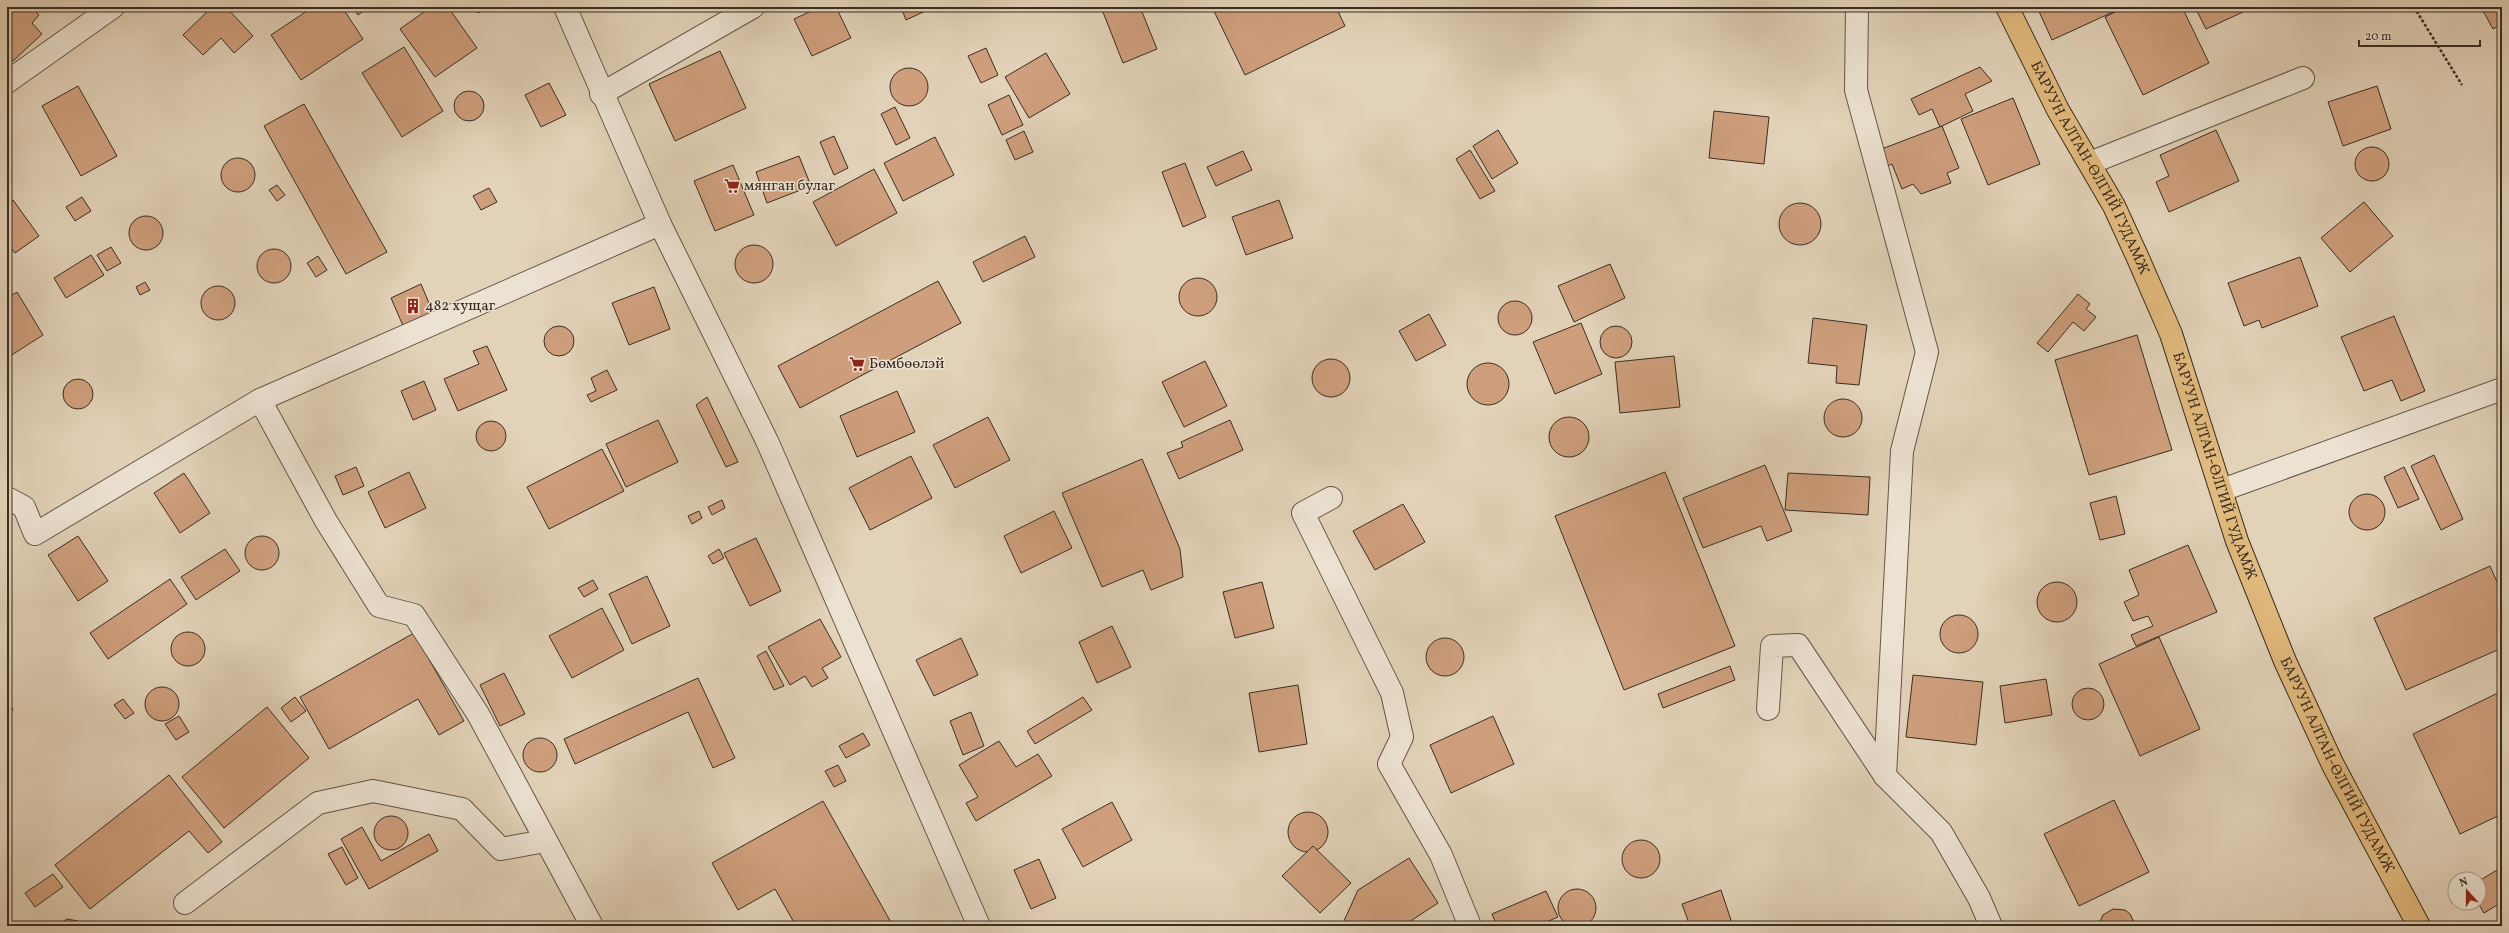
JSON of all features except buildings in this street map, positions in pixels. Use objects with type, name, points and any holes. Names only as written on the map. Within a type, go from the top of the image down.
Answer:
[{"type":"main road","name":"БАРУУН АЛТАН-ӨЛГИЙ ГУДАМЖ","points":[[2007,7],[2058,110],[2114,206],[2171,334],[2254,586],[2285,661],[2333,765],[2419,926]]},
{"type":"street","points":[[7,82],[113,7]]},
{"type":"street","points":[[565,7],[601,94],[660,224],[767,441],[980,926]]},
{"type":"street","points":[[601,94],[753,7]]},
{"type":"street","points":[[1857,7],[1856,90],[1927,352],[1902,451],[1885,776]]},
{"type":"street","points":[[2090,163],[2303,78]]},
{"type":"street","points":[[7,498],[24,507],[34,534],[260,400],[660,224]]},
{"type":"street","points":[[2222,490],[2502,389]]},
{"type":"street","points":[[260,400],[326,521],[379,606],[414,615],[478,714],[592,926]]},
{"type":"street","points":[[1331,498],[1303,513],[1392,693],[1402,737],[1389,764],[1441,855],[1470,926]]},
{"type":"street","points":[[1768,709],[1772,646],[1798,645],[1885,776],[1941,832],[1979,898],[1992,926]]},
{"type":"street","points":[[185,903],[318,803],[373,791],[462,809],[501,849],[545,841]]},
{"type":"path","points":[[2414,7],[2462,85]]},
{"type":"place","name":"мянган булаг","points":[[732,186]]},
{"type":"place","name":"482 хущаг","points":[[413,306]]},
{"type":"place","name":"Бөмбөөлэй","points":[[857,364]]}]
